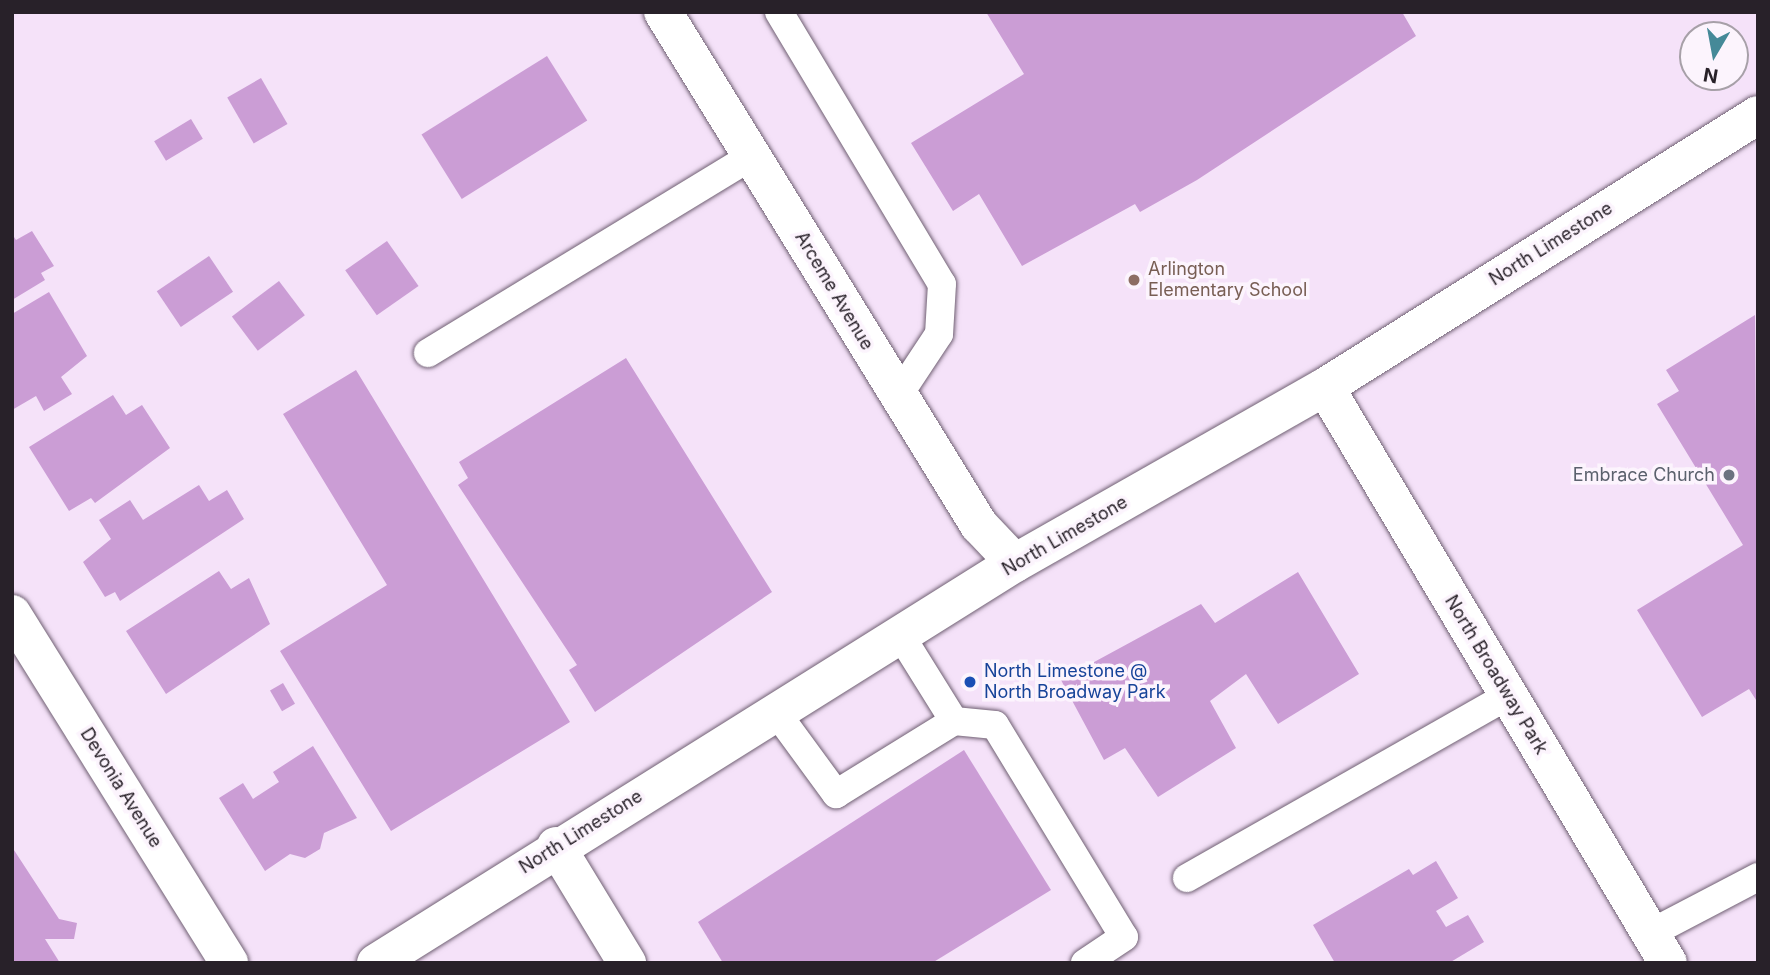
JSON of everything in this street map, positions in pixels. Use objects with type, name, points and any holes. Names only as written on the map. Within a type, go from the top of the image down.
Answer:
[{"type":"street","name":"Arceme Avenue","points":[[663,12],[979,525],[1015,563]]},
{"type":"street","name":"North Limestone","points":[[376,963],[556,846],[901,636],[1015,563],[1325,387],[1758,115]]},
{"type":"street","name":"North Broadway Park","points":[[1325,387],[1659,948]]},
{"type":"street","name":"Devonia Avenue","points":[[12,614],[229,963]]},
{"type":"street","points":[[556,846],[627,963]]},
{"type":"lane","points":[[779,12],[942,284],[939,334],[898,396]]},
{"type":"lane","points":[[428,353],[752,156]]},
{"type":"lane","points":[[901,636],[954,721]]},
{"type":"lane","points":[[1187,878],[1507,696]]},
{"type":"lane","points":[[776,712],[836,794],[954,721],[995,725],[1125,937],[1086,963]]},
{"type":"lane","points":[[1659,948],[1698,911],[1758,877]]},
{"type":"building","points":[[986,12],[1402,12],[1416,36],[1197,180],[1140,212],[1135,204],[1022,266],[979,194],[953,211],[911,143],[1024,74]]},
{"type":"building","points":[[547,56],[587,120],[462,199],[421,134]]},
{"type":"building","points":[[261,78],[288,124],[254,143],[227,98]]},
{"type":"building","points":[[191,119],[203,139],[166,161],[154,141]]},
{"type":"building","points":[[32,231],[54,266],[41,273],[45,280],[12,300],[12,234],[16,240]]},
{"type":"building","points":[[387,241],[419,286],[377,315],[345,270]]},
{"type":"building","points":[[209,256],[233,292],[181,327],[157,291]]},
{"type":"building","points":[[279,281],[305,315],[258,351],[232,317]]},
{"type":"building","points":[[49,292],[87,356],[61,377],[72,394],[44,411],[36,396],[12,410],[12,314]]},
{"type":"building","name":"Embrace Church","points":[[1755,315],[1758,703],[1749,689],[1702,717],[1637,610],[1743,545],[1657,404],[1679,391],[1666,370]]},
{"type":"building","points":[[626,358],[772,592],[595,712],[569,670],[577,665],[458,485],[468,478],[459,462]]},
{"type":"building","points":[[356,370],[570,722],[391,831],[280,651],[387,585],[283,414]]},
{"type":"building","points":[[113,395],[126,415],[142,405],[170,448],[95,503],[91,498],[69,511],[29,447]]},
{"type":"building","points":[[199,485],[209,501],[227,490],[244,519],[120,601],[115,592],[105,597],[83,562],[111,539],[99,520],[130,500],[143,520]]},
{"type":"building","points":[[219,571],[231,589],[249,578],[270,624],[166,694],[126,631]]},
{"type":"building","points":[[1298,572],[1359,674],[1278,724],[1246,674],[1210,701],[1236,748],[1158,797],[1125,748],[1104,760],[1061,680],[1201,604],[1215,623]]},
{"type":"building","points":[[283,683],[295,704],[282,711],[270,690]]},
{"type":"building","points":[[313,746],[357,818],[324,833],[320,849],[305,858],[290,854],[265,871],[219,798],[243,783],[253,799],[279,782],[273,772]]},
{"type":"building","points":[[964,750],[1051,890],[932,963],[723,963],[698,922]]},
{"type":"building","points":[[12,847],[59,919],[77,923],[74,939],[45,939],[60,963],[12,963]]},
{"type":"building","points":[[1436,861],[1458,898],[1436,911],[1446,927],[1468,915],[1484,942],[1449,963],[1335,963],[1313,925],[1409,869],[1413,875]]},
{"type":"place","name":"Arlington Elementary School","points":[[1134,280]]},
{"type":"place","name":"Embrace Church","points":[[1729,475]]},
{"type":"place","name":"North Limestone @ North Broadway Park","points":[[970,682]]}]
